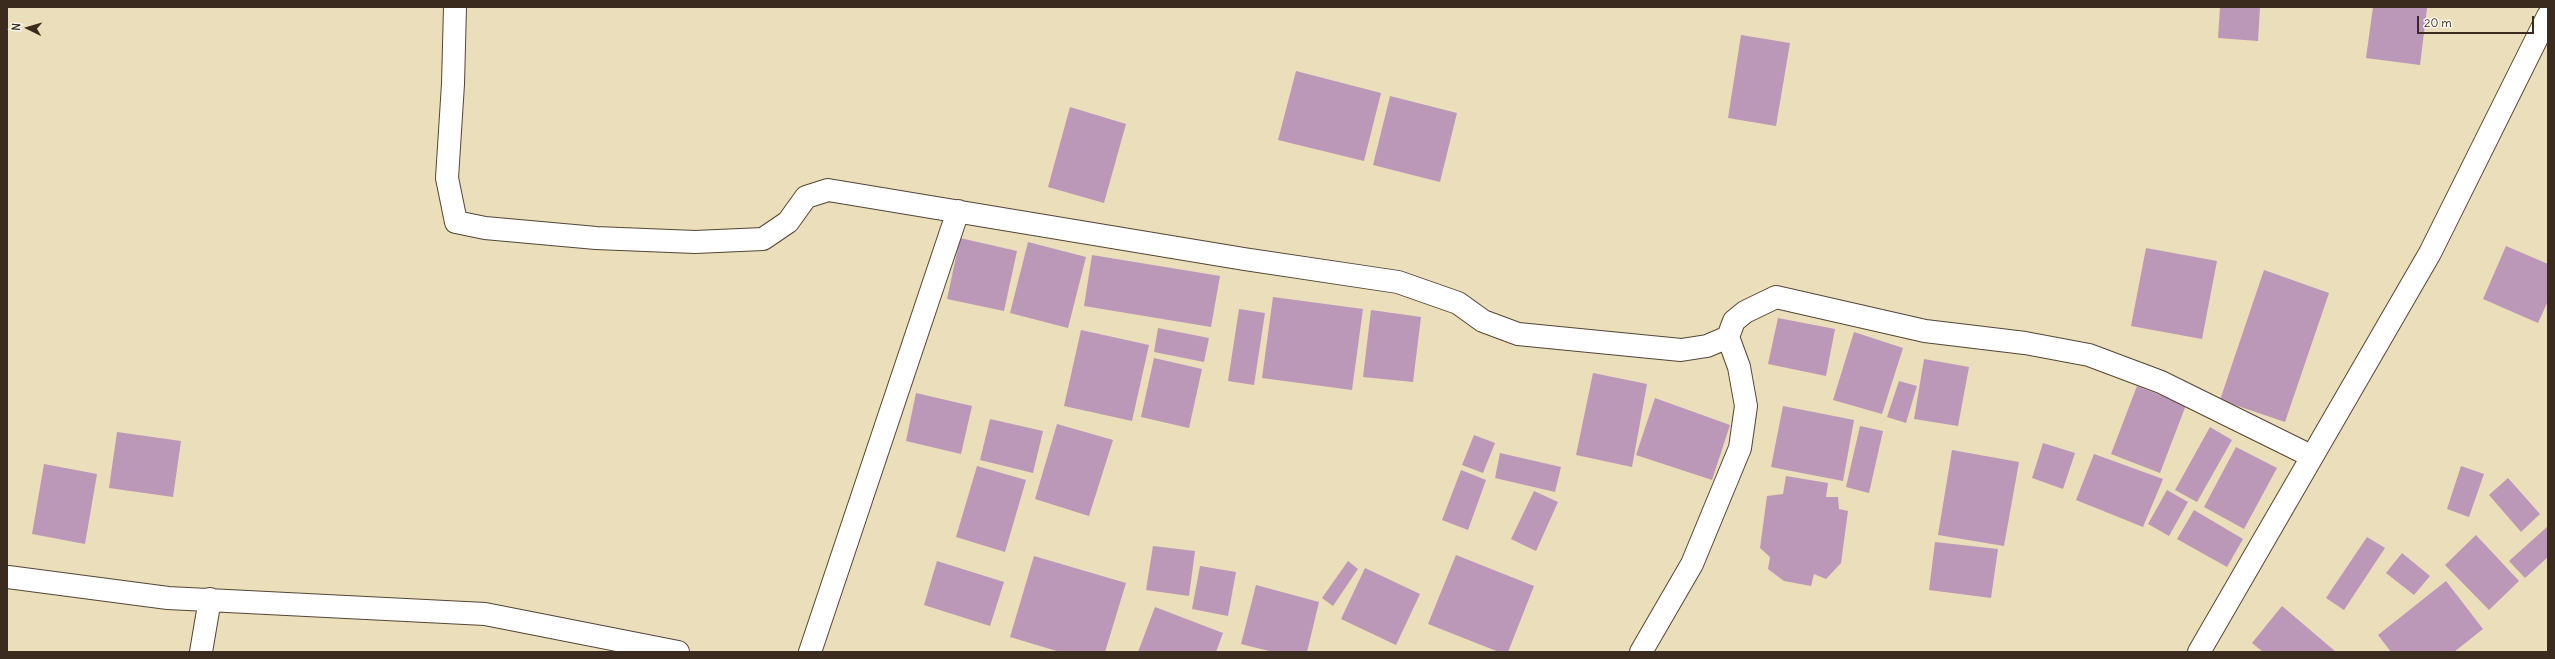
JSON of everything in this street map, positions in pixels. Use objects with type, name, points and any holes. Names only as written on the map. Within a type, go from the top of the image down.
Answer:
[{"type":"street","points":[[455,7],[453,84],[447,178],[456,222],[485,228],[596,238],[695,242],[763,239],[788,222],[806,197],[828,190],[1244,259],[1398,282],[1458,304],[1483,321],[1518,334],[1681,350],[1707,346],[1728,337]]},
{"type":"street","points":[[2199,652],[2311,456],[2430,253],[2548,16]]},
{"type":"street","points":[[810,652],[958,211]]},
{"type":"street","points":[[1641,652],[1692,564],[1740,448],[1746,406],[1739,367],[1728,337],[1734,321],[1745,312],[1776,297],[1925,331],[2025,343],[2090,355],[2161,382],[2311,456]]},
{"type":"street","points":[[8,577],[168,598],[484,614],[678,652]]},
{"type":"street","points":[[201,652],[210,599]]},
{"type":"building","points":[[2220,7],[2260,7],[2258,41],[2218,38]]},
{"type":"building","points":[[2373,7],[2427,8],[2420,65],[2366,58]]},
{"type":"building","points":[[1741,35],[1790,43],[1776,126],[1728,118]]},
{"type":"building","points":[[1296,71],[1381,93],[1364,161],[1278,140]]},
{"type":"building","points":[[1390,96],[1457,113],[1440,182],[1373,165]]},
{"type":"building","points":[[1070,107],[1126,124],[1104,203],[1048,187]]},
{"type":"building","points":[[960,238],[1017,251],[1004,311],[947,299]]},
{"type":"building","points":[[1028,242],[1086,257],[1068,328],[1010,313]]},
{"type":"building","points":[[2506,246],[2548,264],[2548,301],[2538,323],[2483,299]]},
{"type":"building","points":[[2146,248],[2217,261],[2202,339],[2131,326]]},
{"type":"building","points":[[1092,255],[1220,276],[1211,327],[1084,306]]},
{"type":"building","points":[[2264,270],[2329,293],[2285,422],[2220,400]]},
{"type":"building","points":[[1273,297],[1363,309],[1352,390],[1262,378]]},
{"type":"building","points":[[1239,309],[1265,313],[1254,385],[1228,381]]},
{"type":"building","points":[[1371,310],[1421,317],[1413,382],[1363,377]]},
{"type":"building","points":[[1778,318],[1835,329],[1826,376],[1768,364]]},
{"type":"building","points":[[1158,328],[1209,338],[1204,362],[1154,352]]},
{"type":"building","points":[[1081,330],[1149,345],[1132,421],[1064,406]]},
{"type":"building","points":[[1854,332],[1903,348],[1882,414],[1833,400]]},
{"type":"building","points":[[1154,358],[1202,369],[1189,428],[1141,417]]},
{"type":"building","points":[[1924,359],[1969,367],[1958,426],[1914,419]]},
{"type":"building","points":[[1593,373],[1647,384],[1632,467],[1576,455]]},
{"type":"building","points":[[1899,381],[1917,386],[1906,423],[1887,417]]},
{"type":"building","points":[[2137,386],[2186,405],[2160,473],[2111,454]]},
{"type":"building","points":[[916,393],[972,406],[961,454],[906,441]]},
{"type":"building","points":[[1655,398],[1730,425],[1712,480],[1636,455]]},
{"type":"building","points":[[1783,406],[1854,420],[1843,481],[1771,467]]},
{"type":"building","points":[[990,419],[1043,431],[1033,473],[980,460]]},
{"type":"building","points":[[1057,424],[1113,440],[1089,516],[1035,499]]},
{"type":"building","points":[[1860,426],[1883,431],[1869,493],[1846,487]]},
{"type":"building","points":[[2210,427],[2232,440],[2197,502],[2175,490]]},
{"type":"building","points":[[117,432],[181,441],[173,497],[109,488]]},
{"type":"building","points":[[1474,435],[1495,443],[1483,473],[1462,465]]},
{"type":"building","points":[[2043,443],[2075,453],[2063,489],[2032,478]]},
{"type":"building","points":[[2236,447],[2277,468],[2244,529],[2204,507]]},
{"type":"building","points":[[1952,450],[2019,462],[2004,546],[1938,535]]},
{"type":"building","points":[[1500,453],[1561,467],[1555,492],[1495,478]]},
{"type":"building","points":[[2094,454],[2163,479],[2143,527],[2076,500]]},
{"type":"building","points":[[44,464],[97,474],[85,544],[32,534]]},
{"type":"building","points":[[977,466],[1026,480],[1005,552],[956,537]]},
{"type":"building","points":[[2461,466],[2484,474],[2469,517],[2447,509]]},
{"type":"building","points":[[1461,470],[1486,480],[1468,530],[1442,520]]},
{"type":"building","points":[[1786,476],[1828,483],[1826,497],[1838,497],[1839,509],[1848,511],[1841,563],[1826,579],[1814,574],[1811,586],[1784,581],[1768,569],[1770,557],[1760,548],[1767,496],[1783,494]]},
{"type":"building","points":[[2508,478],[2540,514],[2521,532],[2489,495]]},
{"type":"building","points":[[2167,490],[2188,502],[2169,536],[2148,524]]},
{"type":"building","points":[[1534,491],[1558,502],[1536,551],[1511,539]]},
{"type":"building","points":[[2194,510],[2243,539],[2227,567],[2177,539]]},
{"type":"building","points":[[2548,526],[2548,557],[2525,578],[2509,561]]},
{"type":"building","points":[[2476,535],[2519,581],[2489,610],[2445,565]]},
{"type":"building","points":[[2367,537],[2385,548],[2344,610],[2326,598]]},
{"type":"building","points":[[1935,542],[1998,549],[1991,598],[1929,590]]},
{"type":"building","points":[[1153,546],[1195,551],[1189,596],[1146,590]]},
{"type":"building","points":[[2402,553],[2430,576],[2414,595],[2386,573]]},
{"type":"building","points":[[1456,555],[1534,586],[1508,652],[1499,652],[1428,624]]},
{"type":"building","points":[[1034,556],[1126,583],[1105,652],[1060,652],[1010,637]]},
{"type":"building","points":[[937,561],[1004,582],[990,626],[924,605]]},
{"type":"building","points":[[1348,561],[1358,569],[1333,606],[1322,598]]},
{"type":"building","points":[[1200,566],[1236,572],[1228,616],[1192,609]]},
{"type":"building","points":[[1365,568],[1420,594],[1396,645],[1341,619]]},
{"type":"building","points":[[2446,581],[2483,629],[2454,652],[2391,652],[2378,635]]},
{"type":"building","points":[[1256,585],[1319,602],[1307,652],[1273,652],[1241,644]]},
{"type":"building","points":[[2282,606],[2336,652],[2263,652],[2252,643]]},
{"type":"building","points":[[1155,607],[1223,633],[1216,652],[1138,652]]}]
